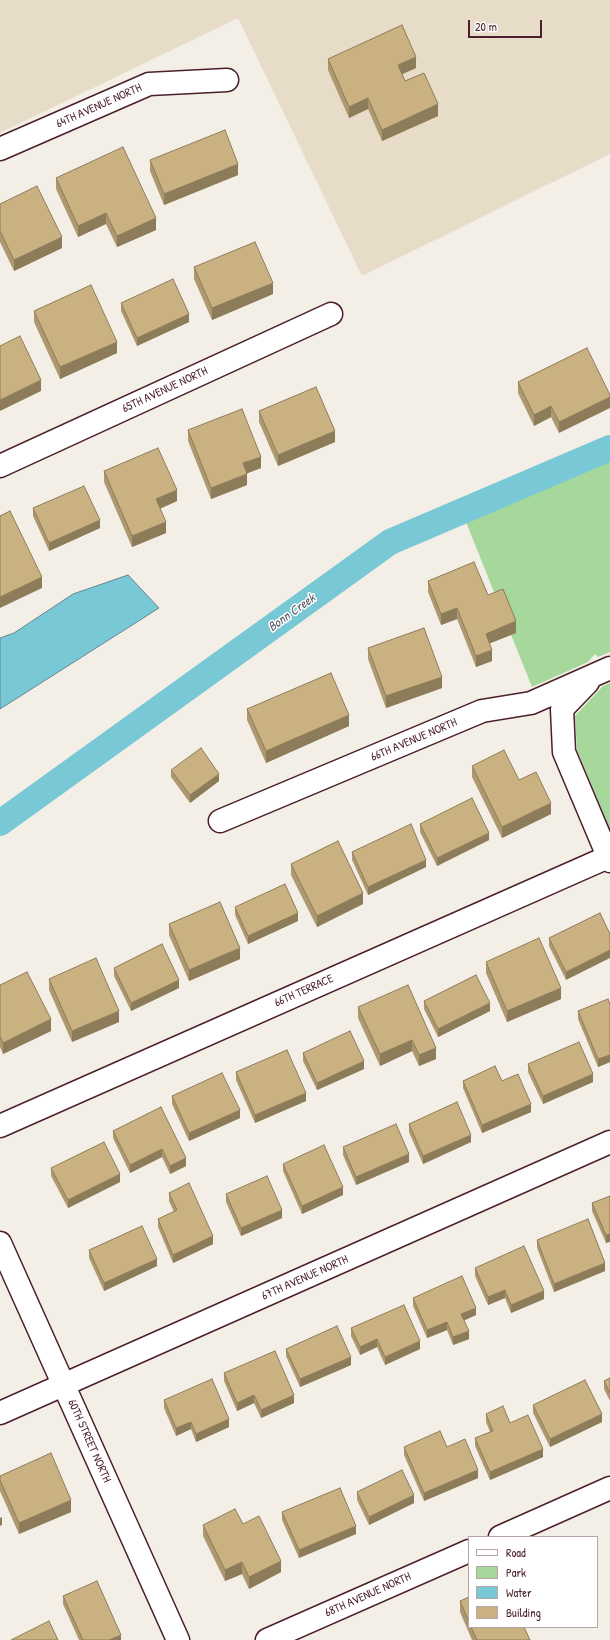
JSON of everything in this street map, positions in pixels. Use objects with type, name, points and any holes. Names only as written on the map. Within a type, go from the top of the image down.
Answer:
[{"type":"street","name":"64TH AVENUE NORTH","points":[[0,149],[150,84],[227,80]]},
{"type":"street","name":"65TH AVENUE NORTH","points":[[0,466],[331,314]]},
{"type":"street","name":"66TH AVENUE NORTH","points":[[220,821],[482,711],[531,703],[603,671]]},
{"type":"street","points":[[603,671],[562,709],[564,752],[609,859]]},
{"type":"street","name":"66TH TERRACE","points":[[0,1126],[609,859]]},
{"type":"street","name":"67TH AVENUE NORTH","points":[[0,1413],[610,1142]]},
{"type":"street","name":"60TH STREET NORTH","points":[[0,1243],[178,1640]]},
{"type":"street","points":[[502,1536],[610,1488]]},
{"type":"street","name":"68TH AVENUE NORTH","points":[[267,1640],[468,1551]]},
{"type":"shaded area","points":[[0,0],[610,0],[610,154],[362,276],[238,18],[0,133]]},
{"type":"green space","points":[[610,454],[610,652],[598,657],[595,654],[588,662],[532,687],[464,517]]},
{"type":"green space","points":[[610,683],[610,829],[577,750],[575,716],[603,686]]},
{"type":"water","points":[[128,575],[159,608],[0,709],[0,638],[14,633],[73,594]]},
{"type":"building","points":[[402,25],[416,57],[398,65],[405,81],[424,73],[438,104],[382,130],[368,98],[349,107],[328,59]]},
{"type":"building","points":[[225,130],[238,164],[164,194],[150,160]]},
{"type":"building","points":[[123,147],[156,218],[117,236],[106,213],[78,226],[56,178]]},
{"type":"building","points":[[37,186],[62,237],[14,260],[0,231],[0,204]]},
{"type":"building","points":[[255,242],[273,283],[212,308],[194,267]]},
{"type":"building","points":[[173,279],[189,314],[137,338],[121,303]]},
{"type":"building","points":[[91,285],[117,342],[60,367],[34,311]]},
{"type":"building","points":[[20,336],[41,380],[0,400],[0,346]]},
{"type":"building","points":[[587,348],[610,397],[559,422],[551,406],[534,415],[518,382]]},
{"type":"building","points":[[316,387],[335,431],[278,455],[259,411]]},
{"type":"building","points":[[242,409],[261,457],[243,463],[247,474],[211,488],[188,430]]},
{"type":"building","points":[[158,448],[177,490],[156,499],[166,522],[132,536],[104,471]]},
{"type":"building","points":[[84,486],[100,520],[49,543],[33,508]]},
{"type":"building","points":[[10,511],[42,577],[0,597],[0,516]]},
{"type":"building","points":[[474,562],[488,595],[503,589],[516,621],[486,634],[492,650],[476,656],[457,608],[441,614],[428,581]]},
{"type":"building","points":[[424,628],[442,677],[386,696],[368,648]]},
{"type":"building","points":[[331,673],[349,715],[266,751],[247,709]]},
{"type":"building","points":[[201,748],[219,774],[190,795],[171,770]]},
{"type":"building","points":[[504,750],[519,780],[536,772],[551,803],[502,827],[472,766]]},
{"type":"building","points":[[472,798],[489,833],[437,858],[420,824]]},
{"type":"building","points":[[411,824],[426,860],[368,887],[352,852]]},
{"type":"building","points":[[338,841],[363,893],[317,916],[291,864]]},
{"type":"building","points":[[285,884],[298,913],[248,936],[235,907]]},
{"type":"building","points":[[220,902],[240,948],[189,970],[169,924]]},
{"type":"building","points":[[600,913],[610,934],[610,950],[566,972],[549,938]]},
{"type":"building","points":[[539,938],[561,988],[507,1011],[486,962]]},
{"type":"building","points":[[162,944],[179,980],[131,1003],[114,968]]},
{"type":"building","points":[[96,958],[119,1011],[72,1031],[49,979]]},
{"type":"building","points":[[27,972],[51,1019],[3,1043],[0,1036],[0,985]]},
{"type":"building","points":[[476,975],[490,1003],[438,1029],[424,1001]]},
{"type":"building","points":[[408,985],[436,1048],[419,1055],[412,1040],[380,1054],[358,1007]]},
{"type":"building","points":[[608,999],[610,1004],[610,1055],[598,1059],[578,1011]]},
{"type":"building","points":[[350,1031],[364,1061],[317,1083],[303,1053]]},
{"type":"building","points":[[579,1042],[593,1074],[543,1096],[528,1064]]},
{"type":"building","points":[[287,1050],[306,1093],[255,1115],[236,1072]]},
{"type":"building","points":[[495,1066],[502,1081],[518,1074],[531,1104],[482,1125],[463,1081]]},
{"type":"building","points":[[222,1073],[240,1110],[189,1133],[172,1096]]},
{"type":"building","points":[[457,1102],[471,1135],[423,1156],[409,1124]]},
{"type":"building","points":[[161,1107],[186,1158],[170,1166],[162,1149],[130,1165],[113,1131]]},
{"type":"building","points":[[396,1124],[409,1154],[356,1177],[343,1147]]},
{"type":"building","points":[[104,1142],[120,1174],[68,1200],[51,1168]]},
{"type":"building","points":[[324,1145],[343,1187],[302,1206],[283,1164]]},
{"type":"building","points":[[267,1176],[282,1210],[241,1228],[226,1194]]},
{"type":"building","points":[[189,1183],[213,1236],[173,1255],[158,1219],[177,1210],[169,1193]]},
{"type":"building","points":[[610,1196],[610,1234],[606,1235],[592,1203]]},
{"type":"building","points":[[588,1219],[605,1263],[554,1284],[537,1240]]},
{"type":"building","points":[[142,1226],[157,1259],[104,1283],[89,1250]]},
{"type":"building","points":[[524,1246],[544,1291],[511,1305],[505,1290],[488,1297],[475,1268]]},
{"type":"building","points":[[462,1276],[476,1308],[461,1314],[469,1331],[453,1337],[447,1322],[427,1330],[413,1298]]},
{"type":"building","points":[[404,1305],[420,1341],[385,1357],[377,1339],[360,1347],[351,1328]]},
{"type":"building","points":[[337,1326],[351,1357],[300,1379],[286,1349]]},
{"type":"building","points":[[275,1351],[294,1395],[261,1410],[254,1395],[237,1403],[224,1373]]},
{"type":"building","points":[[610,1378],[610,1393],[604,1381]]},
{"type":"building","points":[[212,1379],[229,1419],[196,1434],[191,1422],[176,1428],[164,1400]]},
{"type":"building","points":[[585,1380],[602,1414],[550,1439],[533,1405]]},
{"type":"building","points":[[503,1406],[510,1423],[528,1415],[543,1449],[490,1472],[475,1438],[493,1431],[486,1414]]},
{"type":"building","points":[[440,1431],[447,1447],[465,1439],[478,1470],[424,1493],[404,1447]]},
{"type":"building","points":[[51,1453],[71,1500],[19,1523],[0,1480],[0,1476]]},
{"type":"building","points":[[402,1470],[414,1495],[369,1517],[357,1492]]},
{"type":"building","points":[[340,1488],[356,1526],[299,1550],[282,1512]]},
{"type":"building","points":[[235,1509],[243,1524],[259,1516],[281,1561],[249,1577],[242,1562],[225,1570],[203,1525]]},
{"type":"building","points":[[97,1581],[121,1635],[109,1640],[83,1640],[63,1596]]},
{"type":"building","points":[[468,1597],[468,1620],[460,1601]]},
{"type":"building","points":[[49,1621],[58,1640],[11,1640]]},
{"type":"building","points":[[471,1628],[524,1628],[530,1640],[477,1640]]},
{"type":"waterway","name":"Bonn Creek","points":[[0,823],[390,542],[610,448]]}]
